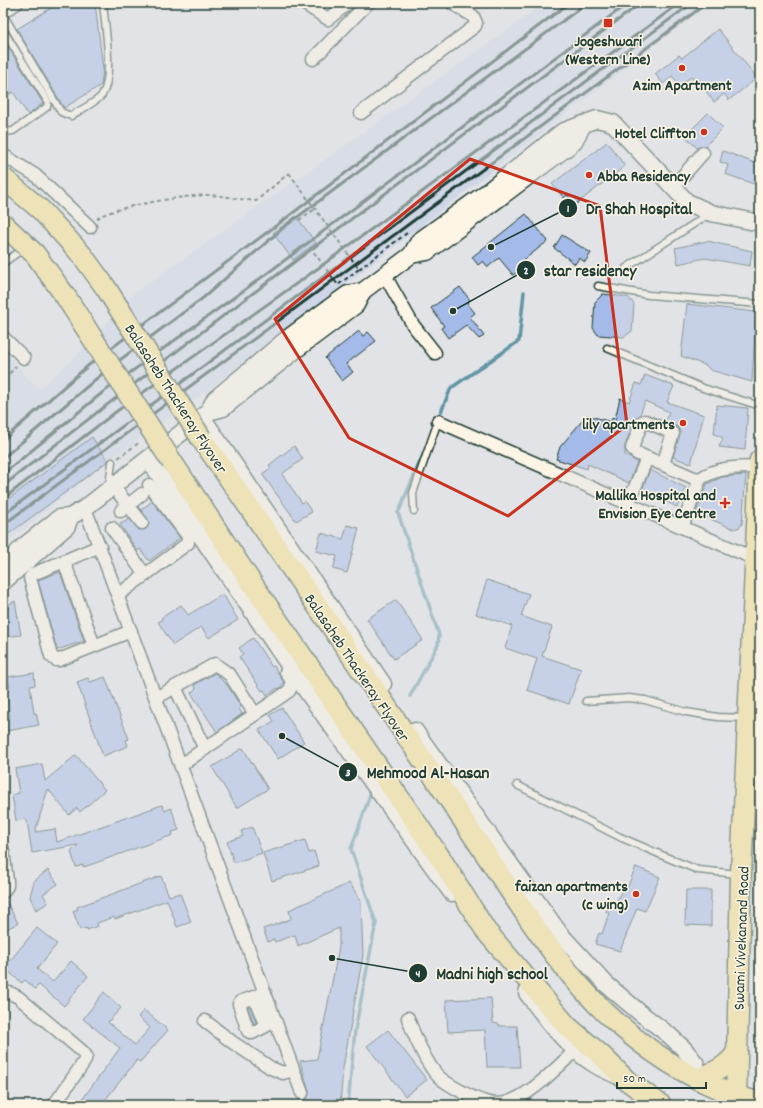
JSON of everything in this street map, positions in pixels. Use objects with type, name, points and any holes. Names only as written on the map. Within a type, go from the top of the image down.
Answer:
[{"type":"main road","name":"Balasaheb Thackeray Flyover","points":[[3,178],[40,210],[82,255],[106,288],[201,438],[433,775],[546,945],[580,985],[616,1023],[656,1054],[737,1101],[760,1103]]},
{"type":"main road","points":[[3,224],[35,254],[66,297],[245,573],[441,859],[486,931],[567,1026],[602,1056],[625,1080],[661,1105]]},
{"type":"main road","name":"Swami Vivekanand Road","points":[[737,1101],[741,874],[748,719],[757,585],[760,460]]},
{"type":"main road","points":[[697,1079],[726,1066],[732,1061],[737,1052]]},
{"type":"street","points":[[3,13],[17,3]]},
{"type":"street","points":[[303,3],[328,19],[348,3]]},
{"type":"street","points":[[313,59],[368,3]]},
{"type":"street","points":[[361,113],[475,26],[476,23],[473,16],[452,3]]},
{"type":"street","points":[[3,567],[24,546],[59,518],[70,517],[84,508],[149,460],[211,413],[278,355],[327,318],[356,305],[362,291],[384,274],[411,255],[427,252],[452,225],[515,178],[562,132],[597,119],[613,123],[687,202],[711,213],[760,224]]},
{"type":"street","points":[[673,188],[703,153]]},
{"type":"street","points":[[3,155],[35,175],[90,227]]},
{"type":"street","points":[[3,234],[23,249],[74,322]]},
{"type":"street","points":[[384,274],[413,325],[435,353]]},
{"type":"street","points":[[3,337],[24,358]]},
{"type":"street","points":[[211,413],[422,742],[520,876],[560,934],[606,984],[684,1049],[696,1064],[697,1079]]},
{"type":"street","points":[[438,421],[758,560]]},
{"type":"street","points":[[663,464],[673,435],[672,432],[644,421],[632,448],[636,453],[647,458],[700,479]]},
{"type":"street","points":[[628,504],[647,458]]},
{"type":"street","points":[[149,460],[308,693],[516,979],[558,1032],[576,1050],[592,1063],[625,1080]]},
{"type":"street","points":[[682,528],[700,479],[711,472],[726,469],[760,467]]},
{"type":"street","points":[[110,488],[124,508],[142,523]]},
{"type":"street","points":[[118,595],[186,546],[189,540],[188,536],[145,489],[124,508]]},
{"type":"street","points":[[84,508],[100,546],[181,765],[260,995],[302,1093]]},
{"type":"street","points":[[3,582],[67,526],[70,517]]},
{"type":"street","points":[[112,528],[145,575]]},
{"type":"street","points":[[100,546],[33,574],[30,578],[52,656],[56,660],[60,660],[131,631]]},
{"type":"street","points":[[64,561],[94,646]]},
{"type":"street","points":[[181,765],[290,691],[293,683],[259,633]]},
{"type":"street","points":[[156,698],[215,664],[230,675],[255,714]]},
{"type":"street","points":[[175,687],[205,748]]},
{"type":"street","points":[[3,850],[7,886],[3,892]]},
{"type":"street","points":[[3,994],[10,993],[18,997],[86,1056],[84,1062],[54,1105]]},
{"type":"street","points":[[408,1018],[414,1037],[438,1076],[453,1087],[484,1102],[505,1103],[524,1094],[576,1050]]},
{"type":"street","points":[[205,1021],[232,1042],[271,1068],[282,1072],[293,1070]]},
{"type":"lane","points":[[3,13],[61,112],[71,116],[101,97],[106,87],[108,73],[103,3]]},
{"type":"lane","points":[[3,30],[48,102],[47,107],[13,131],[3,132]]},
{"type":"lane","points":[[626,268],[711,213]]},
{"type":"lane","points":[[3,263],[23,249]]},
{"type":"lane","points":[[598,286],[649,295],[760,304]]},
{"type":"lane","points":[[608,348],[703,388],[760,406]]},
{"type":"lane","points":[[414,511],[413,493],[438,421]]},
{"type":"lane","points":[[110,488],[112,462]]},
{"type":"lane","points":[[586,701],[629,698],[712,716],[748,719]]},
{"type":"lane","points":[[517,786],[620,838],[685,865],[698,870],[741,874]]},
{"type":"path","points":[[90,227],[100,216],[180,196],[209,195],[256,201],[289,173],[359,269]]},
{"type":"path","points":[[299,220],[315,209]]},
{"type":"path","points":[[310,247],[338,285],[407,233]]},
{"type":"path","points":[[3,376],[10,373],[24,358]]},
{"type":"path","points":[[112,462],[141,441]]},
{"type":"highlighted area","points":[[470,159],[600,206],[627,425],[508,516],[349,438],[275,319]]},
{"type":"shaded area","points":[[544,3],[710,3],[203,394],[98,469],[3,546],[3,350],[39,389],[82,350],[135,292],[330,156]]},
{"type":"building","points":[[59,3],[95,3],[103,69],[101,85],[64,108],[17,29]]},
{"type":"building","name":"Azim Apartment","points":[[718,29],[757,78],[729,100],[724,94],[714,102],[703,87],[700,89],[691,77],[680,85],[672,76],[663,84],[655,74],[679,55],[682,58]]},
{"type":"building","points":[[5,42],[43,103],[28,115],[13,92],[3,98],[3,43]]},
{"type":"building","name":"Hotel Cliffton","points":[[708,113],[723,128],[705,146],[697,148],[685,136]]},
{"type":"building","name":"Abba Residency","points":[[607,142],[625,166],[575,205],[567,195],[564,198],[552,184]]},
{"type":"building","points":[[723,151],[760,165],[754,184],[725,174],[728,165],[720,162]]},
{"type":"building","points":[[526,214],[548,241],[521,262],[524,266],[513,275],[499,258],[488,267],[483,261],[478,265],[472,257]]},
{"type":"building","points":[[296,216],[316,243],[293,260],[273,233]]},
{"type":"building","points":[[562,235],[591,253],[585,262],[579,258],[575,264],[554,248]]},
{"type":"building","points":[[707,241],[752,251],[750,266],[705,258],[678,264],[675,248]]},
{"type":"building","points":[[460,287],[470,300],[467,303],[475,313],[470,317],[484,336],[479,339],[466,325],[448,338],[441,328],[444,326],[431,308]]},
{"type":"building","points":[[603,294],[628,297],[634,304],[632,331],[624,337],[598,335],[593,328],[595,302]]},
{"type":"building","points":[[687,304],[756,312],[752,382],[710,370],[707,366],[681,356]]},
{"type":"building","points":[[359,331],[363,336],[368,332],[376,341],[346,364],[353,372],[342,381],[325,358]]},
{"type":"building","points":[[645,375],[674,386],[667,402],[704,415],[691,464],[673,457],[680,432],[676,426],[665,421],[669,412],[645,401],[640,415],[635,419],[625,446],[625,455],[637,462],[629,483],[588,464],[587,469],[556,459],[560,447],[587,415],[611,422],[612,418],[615,419],[620,398],[629,402],[636,383],[641,385]]},
{"type":"building","points":[[717,405],[748,408],[745,450],[719,447],[723,438],[714,434]]},
{"type":"building","points":[[92,437],[108,461],[3,538],[3,503]]},
{"type":"building","points":[[294,446],[303,459],[282,474],[302,503],[304,501],[312,512],[296,521],[262,474],[271,468],[269,465]]},
{"type":"building","points":[[650,470],[686,488],[677,507],[642,490]]},
{"type":"building","points":[[746,475],[742,524],[740,527],[734,529],[696,513],[707,484],[722,477]]},
{"type":"building","points":[[152,501],[180,538],[149,561],[140,549],[137,551],[120,524],[130,519],[139,530],[146,529],[149,522],[141,510]]},
{"type":"building","points":[[347,525],[359,528],[347,573],[333,569],[337,556],[316,551],[321,533],[343,539]]},
{"type":"building","points":[[60,572],[84,641],[57,650],[38,580]]},
{"type":"building","points":[[487,580],[529,594],[521,616],[552,627],[542,656],[581,669],[569,704],[527,690],[537,659],[505,648],[512,626],[476,614]]},
{"type":"building","points":[[223,594],[238,620],[209,638],[201,627],[173,645],[158,622],[162,620],[161,618],[181,605],[188,615]]},
{"type":"building","points":[[396,600],[423,640],[394,659],[367,619]]},
{"type":"building","points":[[15,601],[21,635],[3,637],[3,611],[8,605]]},
{"type":"building","points":[[253,638],[272,667],[274,666],[284,683],[279,689],[278,688],[267,695],[264,690],[262,691],[239,657],[243,654],[239,648]]},
{"type":"building","points":[[34,673],[35,685],[30,686],[34,713],[36,713],[39,725],[7,731],[5,719],[10,718],[6,691],[10,690],[8,677]]},
{"type":"building","points":[[215,673],[228,686],[241,707],[239,708],[242,714],[217,732],[191,693],[196,688],[194,685]]},
{"type":"building","points":[[105,677],[129,739],[126,740],[128,746],[103,756],[77,682],[88,678],[90,682]]},
{"type":"building","points":[[282,708],[304,742],[278,759],[259,730],[274,721],[270,715]]},
{"type":"building","points":[[243,748],[268,789],[237,808],[212,767]]},
{"type":"building","points":[[76,755],[105,790],[80,812],[77,808],[69,815],[48,789],[35,832],[55,829],[57,842],[162,805],[165,811],[171,808],[179,830],[172,832],[173,835],[84,867],[83,865],[76,867],[71,852],[78,845],[32,853],[27,821],[24,819],[16,821],[12,795],[19,793],[15,769],[42,764],[45,781]]},
{"type":"building","points":[[252,827],[262,853],[234,863],[227,842],[243,836],[241,831]]},
{"type":"building","points":[[305,840],[309,853],[314,851],[319,866],[272,881],[263,853]]},
{"type":"building","points":[[636,867],[660,877],[645,911],[637,908],[620,951],[595,944],[599,933],[602,934],[609,913],[606,912],[610,900],[616,903],[623,887],[627,888]]},
{"type":"building","points":[[48,870],[58,884],[43,894],[48,903],[36,910],[30,897],[34,881]]},
{"type":"building","points":[[161,876],[169,896],[180,893],[191,922],[177,927],[167,900],[115,919],[114,917],[97,923],[98,926],[87,930],[87,928],[80,930],[73,911],[78,909],[77,907]]},
{"type":"building","points":[[350,883],[361,902],[363,955],[343,1068],[340,1105],[309,1105],[307,1098],[309,1091],[300,1061],[317,1059],[339,947],[339,928],[298,946],[295,935],[275,942],[274,939],[268,942],[263,929],[291,919],[289,910]]},
{"type":"building","points":[[686,890],[711,890],[711,926],[685,925]]},
{"type":"building","points":[[3,899],[5,899],[18,923],[3,931]]},
{"type":"building","points":[[37,928],[57,944],[37,969],[53,982],[71,961],[88,976],[64,1006],[39,985],[35,989],[25,980],[22,983],[4,968]]},
{"type":"building","points":[[104,992],[121,1008],[108,1022],[135,1045],[150,1028],[138,1017],[144,1010],[168,1030],[140,1062],[137,1060],[101,1105],[78,1105],[120,1048],[83,1019]]},
{"type":"building","points":[[491,998],[493,1023],[499,1024],[499,1026],[517,1026],[520,1067],[487,1067],[485,1030],[448,1032],[446,1000]]},
{"type":"building","points":[[250,1006],[256,1022],[254,1024],[248,1007]]},
{"type":"building","points":[[388,1030],[427,1080],[405,1096],[367,1046]]},
{"type":"waterway","points":[[438,419],[451,388],[519,341],[524,292]]},
{"type":"waterway","points":[[410,696],[438,645],[439,635],[398,513],[426,448]]},
{"type":"waterway","points":[[348,1105],[355,1030],[376,923],[351,849],[371,792]]},
{"type":"railway","points":[[3,440],[90,364],[281,222],[569,3]]},
{"type":"railway","points":[[3,458],[109,368],[203,298],[284,227],[587,3]]},
{"type":"railway","points":[[3,474],[102,393],[269,272],[628,3]]},
{"type":"railway","points":[[3,486],[400,182],[641,3]]},
{"type":"railway","points":[[3,499],[117,411],[317,269],[680,3]]},
{"type":"railway","points":[[3,515],[692,3]]},
{"type":"railway","points":[[3,525],[707,3]]},
{"type":"place","name":"Jogeshwari (Western Line)","points":[[608,23]]},
{"type":"place","name":"Azim Apartment","points":[[682,68]]},
{"type":"place","name":"Hotel Cliffton","points":[[704,132]]},
{"type":"place","name":"Abba Residency","points":[[589,175]]},
{"type":"place","name":"Dr Shah Hospital","points":[[491,247]]},
{"type":"place","name":"star residency","points":[[453,311]]},
{"type":"place","name":"lily apartments","points":[[683,423]]},
{"type":"place","name":"Mallika Hospital and Envision Eye Centre","points":[[725,503]]},
{"type":"place","name":"Mehmood Al-Hasan","points":[[282,736]]},
{"type":"place","name":"faizan apartments (c wing)","points":[[636,894]]},
{"type":"place","name":"Madni high school","points":[[332,958]]}]
